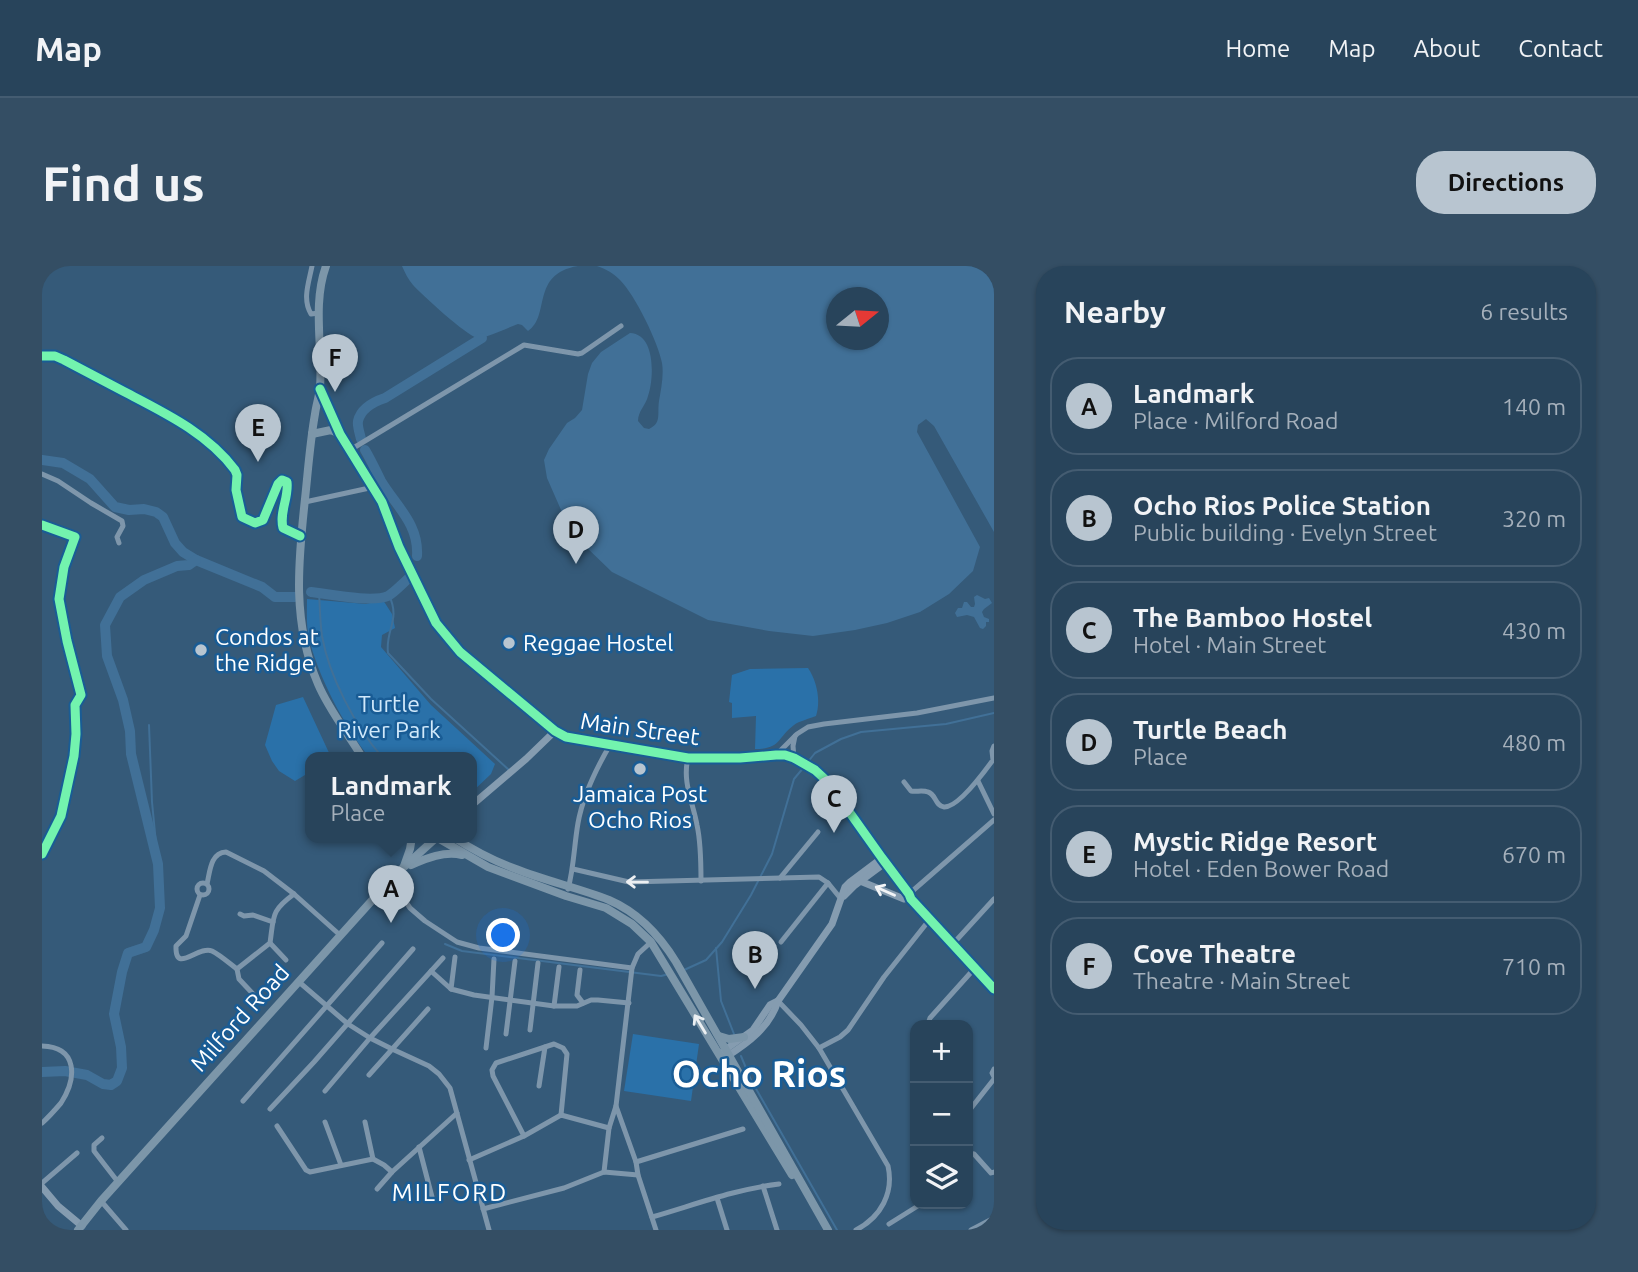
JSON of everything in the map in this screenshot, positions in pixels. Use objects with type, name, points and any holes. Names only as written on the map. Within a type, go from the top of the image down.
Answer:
[{"type":"main road","points":[[326,266],[321,281],[319,313],[320,389],[300,536],[299,601],[306,647],[318,685],[332,711],[364,752]]},
{"type":"main road","points":[[312,434],[331,430],[340,434]]},
{"type":"main road","points":[[349,734],[359,752]]},
{"type":"main road","points":[[403,868],[411,843]]},
{"type":"main road","name":"Milford Road","points":[[80,1228],[101,1201],[394,876],[430,843]]},
{"type":"main road","points":[[446,843],[468,857],[506,874],[610,901],[637,917],[658,937],[676,962],[719,1036],[725,1054]]},
{"type":"main road","points":[[463,843],[515,869],[607,908],[632,924],[651,942],[677,986],[725,1054],[793,1176],[815,1205],[828,1230]]},
{"type":"main road","points":[[473,843],[478,852]]},
{"type":"main road","points":[[403,868],[436,856],[457,854],[468,857]]},
{"type":"main road","points":[[719,1036],[729,1039],[744,1037]]},
{"type":"street","points":[[312,266],[306,306],[311,314],[319,313]]},
{"type":"street","points":[[349,450],[524,345],[578,354],[621,326]]},
{"type":"street","points":[[42,356],[64,359],[186,426],[235,470],[242,517],[251,522],[263,520],[278,484],[287,482],[281,522],[283,528],[300,536]]},
{"type":"street","name":"Main Street","points":[[320,389],[340,434],[382,502],[408,567],[436,623],[460,652],[555,731],[566,737],[688,758],[785,755],[815,770],[828,782],[910,896],[951,945],[994,989]]},
{"type":"street","points":[[42,474],[122,521],[123,526],[117,537],[119,543]]},
{"type":"street","points":[[305,502],[373,487]]},
{"type":"street","points":[[42,525],[75,537],[64,566],[59,599],[81,695],[75,705],[74,757],[61,816],[42,854]]},
{"type":"street","points":[[776,755],[795,736],[814,726],[917,713],[994,698]]},
{"type":"street","points":[[477,801],[555,731]]},
{"type":"street","points":[[795,736],[793,746],[797,759]]},
{"type":"street","points":[[567,891],[573,869],[578,821],[585,797],[610,745]]},
{"type":"street","points":[[904,782],[911,791],[930,792],[939,804],[947,806],[978,781],[993,760],[994,746]]},
{"type":"street","points":[[688,758],[685,778],[697,823],[701,849],[701,881]]},
{"type":"street","points":[[978,781],[994,814]]},
{"type":"street","points":[[860,881],[904,899],[994,820]]},
{"type":"street","points":[[779,879],[818,832]]},
{"type":"street","points":[[254,995],[239,979],[237,969],[213,951],[204,950],[185,960],[175,951],[176,946],[186,936],[200,895],[197,887],[202,883],[207,884],[214,857],[219,852],[226,852],[264,871],[341,936]]},
{"type":"street","points":[[841,899],[883,861]]},
{"type":"street","points":[[725,1054],[757,1035],[775,1010],[778,1001],[832,924],[845,887],[883,861]]},
{"type":"street","points":[[573,869],[629,882],[819,877],[828,883],[841,899]]},
{"type":"street","points":[[394,876],[403,883],[403,892],[410,908],[457,942],[478,948],[632,970]]},
{"type":"street","points":[[781,942],[828,883]]},
{"type":"street","points":[[237,969],[270,943],[277,907],[294,894]]},
{"type":"street","points":[[951,945],[994,899]]},
{"type":"street","points":[[240,914],[273,922]]},
{"type":"street","points":[[819,1048],[848,1030],[930,919]]},
{"type":"street","points":[[604,1172],[609,1128],[616,1106],[634,960],[651,942]]},
{"type":"street","points":[[270,943],[286,960]]},
{"type":"street","points":[[243,1101],[382,943]]},
{"type":"street","points":[[270,1109],[413,949]]},
{"type":"street","points":[[451,989],[455,957]]},
{"type":"street","points":[[325,1091],[443,958]]},
{"type":"street","points":[[486,1048],[494,959]]},
{"type":"street","points":[[506,1034],[515,961]]},
{"type":"street","points":[[530,1030],[538,963]]},
{"type":"street","points":[[554,1006],[559,967]]},
{"type":"street","points":[[929,1020],[974,969]]},
{"type":"street","points":[[580,970],[577,995],[583,1003]]},
{"type":"street","points":[[431,971],[451,989],[474,995],[554,1006],[578,1006],[591,1000],[629,1003]]},
{"type":"street","points":[[299,982],[348,1024],[370,1038],[429,1066],[450,1087],[489,1230]]},
{"type":"street","points":[[725,1054],[753,1030],[770,1006],[778,1001]]},
{"type":"street","points":[[778,1001],[819,1048],[885,1158],[890,1174],[883,1206],[856,1230]]},
{"type":"street","points":[[369,1076],[428,1009]]},
{"type":"street","points":[[524,1136],[493,1076],[495,1063],[557,1044],[563,1048],[567,1054],[561,1115]]},
{"type":"street","points":[[42,1046],[52,1046],[62,1051],[69,1058],[72,1067],[61,1103],[42,1124]]},
{"type":"street","points":[[539,1086],[545,1047]]},
{"type":"street","points":[[973,1105],[994,1078],[994,1069]]},
{"type":"street","points":[[616,1106],[636,1162],[655,1230]]},
{"type":"street","points":[[377,1189],[457,1113]]},
{"type":"street","points":[[469,1160],[524,1136],[561,1115],[609,1128]]},
{"type":"street","points":[[326,1122],[341,1165]]},
{"type":"street","points":[[365,1122],[373,1159]]},
{"type":"street","points":[[277,1126],[310,1172],[373,1159],[392,1172]]},
{"type":"street","points":[[636,1162],[743,1129]]},
{"type":"street","points":[[102,1138],[94,1145],[94,1152],[118,1182]]},
{"type":"street","points":[[419,1147],[432,1197]]},
{"type":"street","points":[[77,1153],[42,1185],[80,1228]]},
{"type":"street","points":[[973,1154],[994,1172]]},
{"type":"street","points":[[483,1209],[564,1188],[604,1172],[638,1175]]},
{"type":"street","points":[[652,1217],[779,1184]]},
{"type":"street","points":[[763,1186],[777,1230]]},
{"type":"street","points":[[717,1198],[727,1230]]},
{"type":"street","points":[[101,1201],[126,1230]]},
{"type":"street","points":[[889,1224],[913,1209]]},
{"type":"street","points":[[971,1230],[994,1218]]},
{"type":"street","points":[[984,1223],[989,1230]]},
{"type":"green space","name":"Turtle River Park","points":[[307,599],[366,604],[383,600],[392,614],[395,628],[382,635],[381,647],[431,705],[495,764],[491,774],[477,787],[477,752],[365,752],[342,716],[318,668],[308,633]]},
{"type":"green space","points":[[808,668],[817,691],[816,716],[794,725],[774,745],[755,749],[756,716],[732,718],[732,703],[729,702],[732,675],[750,669]]},
{"type":"green space","points":[[303,697],[329,752],[305,752],[305,775],[295,781],[279,771],[265,745],[276,705]]},
{"type":"green space","points":[[633,1034],[699,1044],[691,1101],[624,1091]]},
{"type":"shaded area","points":[[402,266],[578,266],[563,270],[553,277],[547,286],[539,316],[528,331],[518,324],[477,338],[454,323],[418,290]]},
{"type":"shaded area","points":[[597,266],[994,266],[994,532],[934,426],[926,419],[918,425],[917,432],[980,547],[973,571],[949,594],[920,612],[887,623],[813,636],[708,620],[612,572],[584,545],[565,519],[547,478],[544,460],[567,423],[582,410],[592,363],[601,352],[630,333],[645,341],[652,369],[650,388],[638,421],[644,428],[649,429],[656,424],[663,372],[656,343],[626,287],[609,272]]},
{"type":"shaded area","points":[[977,595],[989,598],[992,603],[982,612],[984,617],[989,619],[983,629],[974,617],[957,617],[955,613],[958,608],[962,608],[964,602],[974,607],[974,597]]},
{"type":"waterway","points":[[361,439],[358,421],[368,406],[482,338]]},
{"type":"waterway","points":[[365,450],[381,481],[410,525],[417,545],[417,556]]},
{"type":"waterway","points":[[42,460],[63,463],[90,479],[115,507],[156,512],[163,517],[175,543],[196,560],[262,587],[275,597],[295,597]]},
{"type":"waterway","points":[[42,1072],[65,1071],[87,1075],[103,1084],[111,1085],[117,1081],[122,1068],[114,1014],[122,972],[128,953],[146,947],[160,908],[158,864],[131,754],[130,731],[123,700],[107,656],[105,625],[120,597],[144,580],[177,566],[189,565],[196,560]]},
{"type":"waterway","points":[[311,592],[381,598],[391,594],[409,578]]},
{"type":"waterway","points":[[319,593],[322,636],[337,684],[353,716],[378,752]]},
{"type":"waterway","points":[[389,595],[393,618],[388,653],[431,699],[509,770]]},
{"type":"waterway","points":[[807,763],[815,753],[861,732],[946,724],[994,713]]},
{"type":"waterway","points":[[149,725],[158,864]]},
{"type":"waterway","points":[[684,970],[706,960],[722,942],[751,895],[772,854],[794,779],[804,767]]},
{"type":"waterway","points":[[445,944],[462,951],[661,976],[669,974]]},
{"type":"waterway","points":[[716,948],[721,1001],[734,1034]]},
{"type":"waterway","points":[[741,1056],[751,1080],[837,1230]]},
{"type":"cycle path","points":[[42,356],[55,356],[64,360],[167,415],[211,444],[235,470],[242,517],[255,523],[263,520],[278,484],[282,480],[287,482],[283,528],[300,536]]},
{"type":"cycle path","points":[[320,389],[340,434],[382,502],[399,547],[436,623],[460,652],[555,731],[566,737],[688,758],[785,755],[815,770],[828,782],[911,899],[994,989]]},
{"type":"cycle path","points":[[42,525],[75,537],[64,567],[59,599],[81,695],[75,705],[74,756],[61,816],[42,854]]},
{"type":"place","name":"Cove Theatre","points":[[335,392]]},
{"type":"place","name":"Mystic Ridge Resort","points":[[258,462]]},
{"type":"place","name":"Turtle Beach","points":[[576,564]]},
{"type":"place","name":"Reggae Hostel","points":[[509,643]]},
{"type":"place","name":"Condos at the Ridge","points":[[201,650]]},
{"type":"place","name":"Jamaica Post Ocho Rios","points":[[640,769]]},
{"type":"place","name":"The Bamboo Hostel","points":[[834,833]]},
{"type":"place","name":"Landmark","points":[[391,923]]},
{"type":"place","name":"Ocho Rios Police Station","points":[[755,989]]},
{"type":"district","name":"Ocho Rios","points":[[759,1074]]},
{"type":"district","name":"MILFORD","points":[[450,1193]]}]
